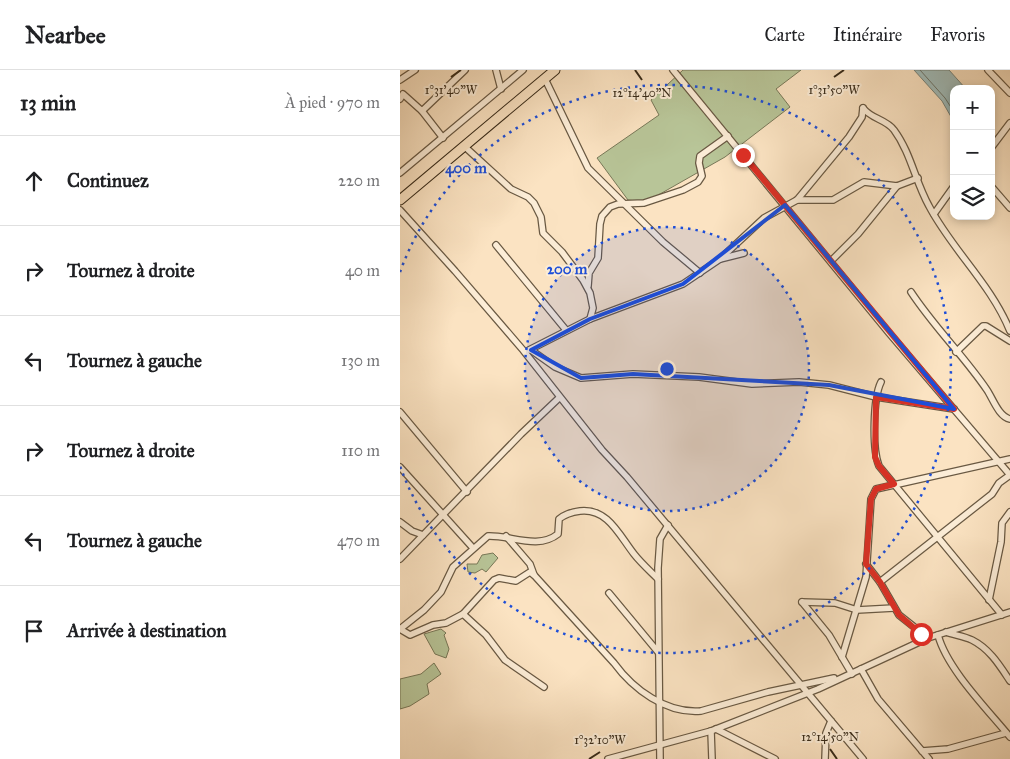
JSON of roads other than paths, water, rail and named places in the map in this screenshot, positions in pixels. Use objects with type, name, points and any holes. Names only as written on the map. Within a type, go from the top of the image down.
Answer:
[{"type":"main road","points":[[400,200],[555,70]]},
{"type":"street","points":[[400,80],[415,70]]},
{"type":"street","points":[[422,111],[465,70]]},
{"type":"street","points":[[496,70],[501,89]]},
{"type":"street","points":[[400,173],[523,70]]},
{"type":"street","points":[[673,70],[1010,475],[999,483],[992,494],[880,582]]},
{"type":"street","points":[[988,70],[1010,93]]},
{"type":"street","points":[[545,79],[588,168],[623,204],[700,273]]},
{"type":"street","points":[[401,94],[422,111],[443,138]]},
{"type":"street","points":[[797,200],[849,137],[858,124],[863,108],[867,113],[893,129],[905,147],[934,214],[1010,320]]},
{"type":"street","points":[[995,143],[1010,123]]},
{"type":"street","points":[[590,318],[593,308],[587,280],[598,258],[602,216],[614,204],[644,203],[683,190],[698,182],[702,176],[699,163],[700,156],[728,136]]},
{"type":"street","points":[[464,146],[511,189],[531,200],[541,217],[543,233],[562,252],[584,280],[590,293]]},
{"type":"street","points":[[523,350],[531,350],[590,318],[668,291],[720,259],[764,218],[785,205],[797,200],[833,200],[864,182],[897,186],[918,178]]},
{"type":"street","points":[[831,261],[858,234],[897,186]]},
{"type":"street","points":[[995,191],[1010,208]]},
{"type":"street","points":[[934,214],[950,192]]},
{"type":"street","points":[[400,210],[523,350],[559,398],[668,525],[863,759]]},
{"type":"street","points":[[496,245],[566,330]]},
{"type":"street","points":[[720,259],[744,253]]},
{"type":"street","points":[[911,292],[956,352],[984,384],[1005,418],[1010,419]]},
{"type":"street","points":[[1000,308],[1010,331]]},
{"type":"street","points":[[956,352],[982,326],[986,326],[1010,341]]},
{"type":"street","points":[[531,350],[556,367],[581,378],[632,374],[699,377],[752,384],[799,382],[829,385],[876,397],[954,409]]},
{"type":"street","points":[[880,382],[876,397],[875,457],[879,466],[1002,615]]},
{"type":"street","points":[[400,559],[467,492],[521,434],[559,398]]},
{"type":"street","points":[[400,412],[467,492]]},
{"type":"street","points":[[842,658],[864,584],[871,499],[876,489],[1010,459]]},
{"type":"street","points":[[400,467],[473,548]]},
{"type":"street","points":[[658,579],[634,556],[610,522],[599,513],[591,510],[570,513],[561,517],[557,523],[558,534],[552,538],[534,542],[506,536],[488,536],[452,567],[441,592],[424,610],[400,629],[410,635],[433,625],[446,623],[463,614],[496,579],[516,581],[530,572],[614,663],[624,678],[644,695],[691,712],[852,674],[928,638],[1010,612]]},
{"type":"street","points":[[989,600],[1001,542],[1002,524],[1010,512]]},
{"type":"street","points":[[400,522],[412,531],[423,535]]},
{"type":"street","points":[[660,759],[658,579],[660,539],[668,525]]},
{"type":"street","points":[[506,536],[530,564],[534,575]]},
{"type":"street","points":[[866,564],[880,582],[894,608],[905,621],[928,638]]},
{"type":"street","points":[[609,593],[658,652]]},
{"type":"street","points":[[852,674],[825,629],[802,602],[835,603],[857,610],[894,608]]},
{"type":"street","points":[[463,614],[486,635],[505,660],[544,687]]},
{"type":"street","points":[[946,632],[973,641],[979,645],[996,660],[1010,681]]},
{"type":"street","points":[[922,751],[948,749],[1008,735],[961,678],[943,649],[938,635]]},
{"type":"street","points":[[861,669],[878,699],[929,759]]},
{"type":"street","points":[[608,759],[713,730],[808,693],[839,678]]},
{"type":"street","points":[[826,759],[826,733],[831,721]]},
{"type":"street","points":[[712,759],[713,730]]},
{"type":"street","points":[[713,730],[775,759]]},
{"type":"water","points":[[914,70],[949,70],[962,85],[950,85],[950,115],[942,101]]}]
